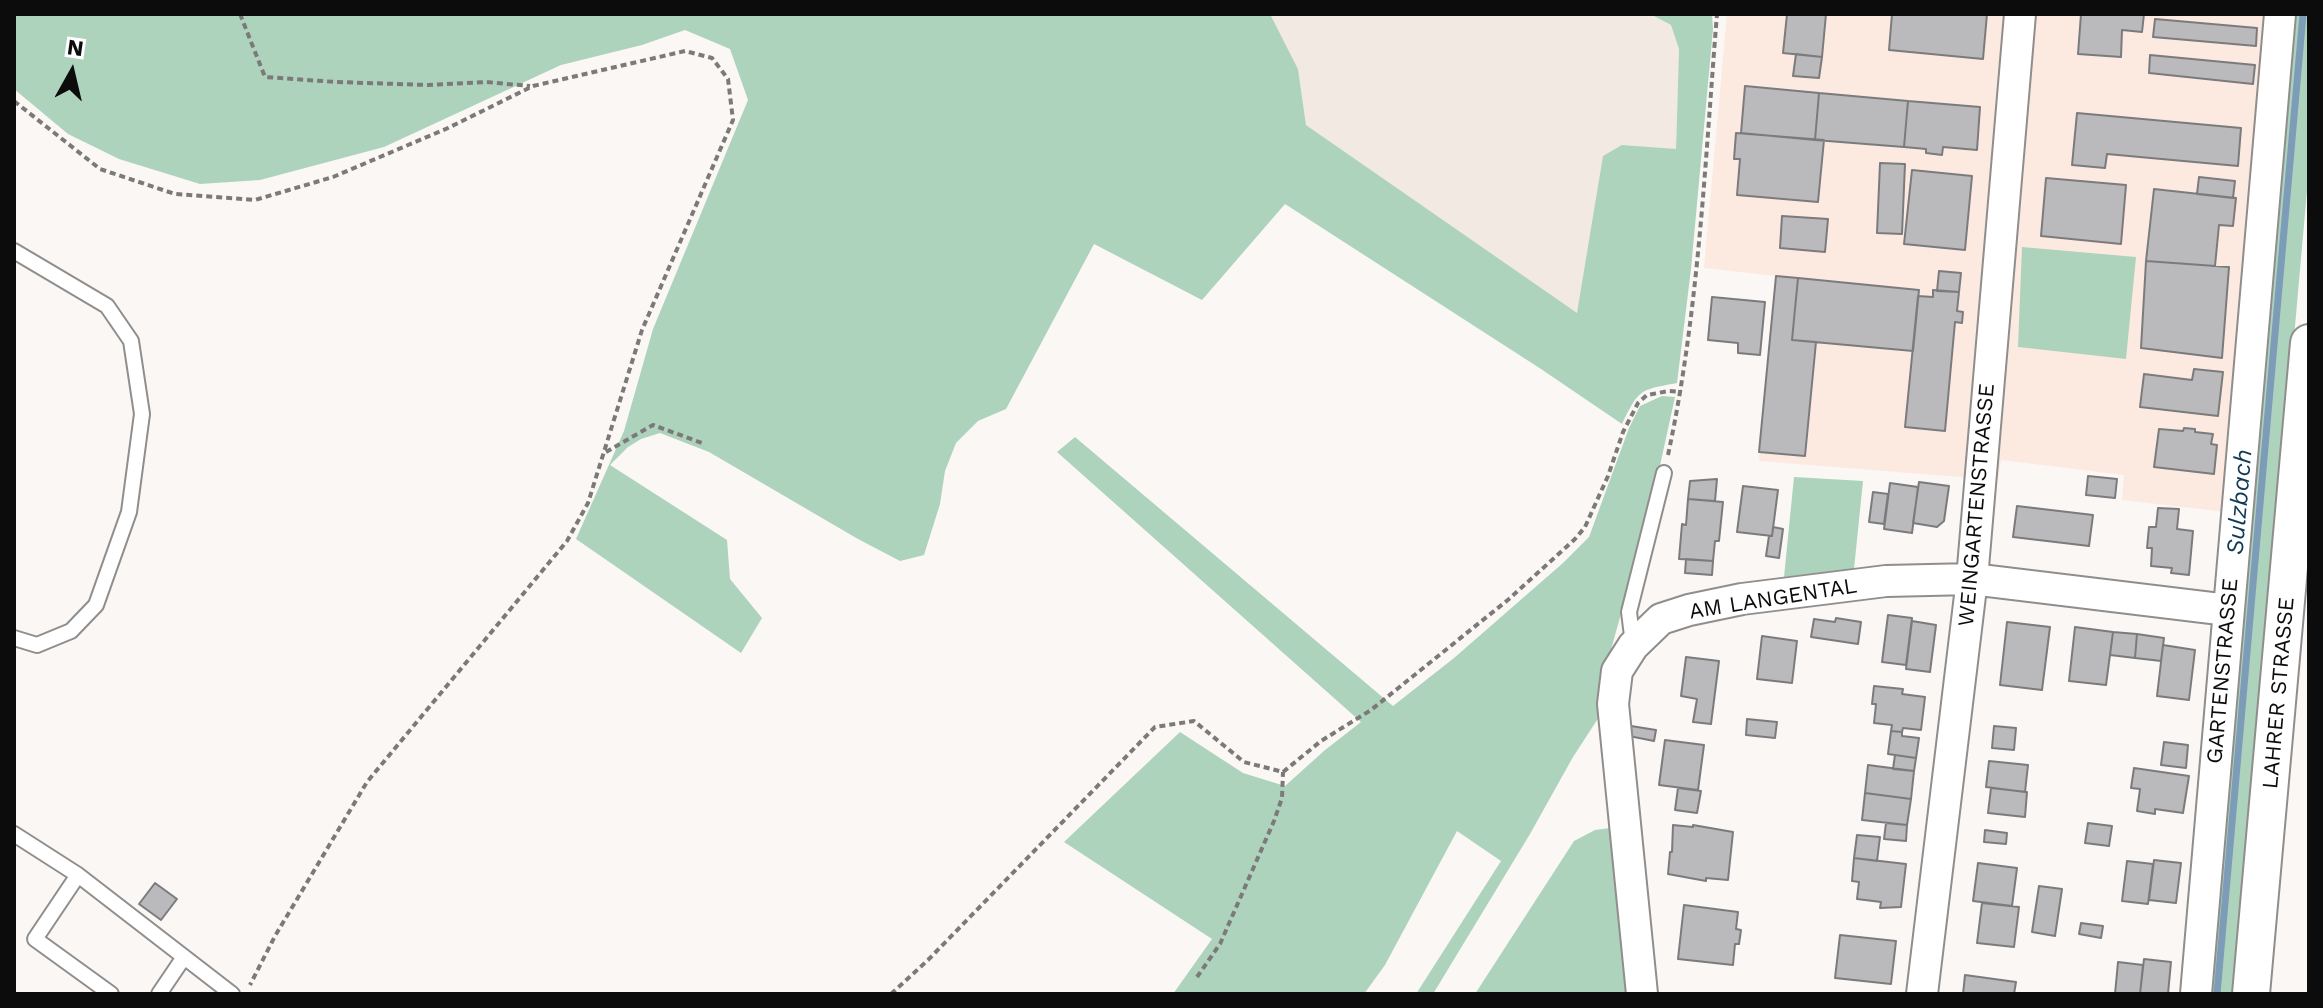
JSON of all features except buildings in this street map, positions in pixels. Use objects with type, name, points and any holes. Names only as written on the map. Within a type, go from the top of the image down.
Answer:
[{"type":"street","name":"WEINGARTENSTRASSE","points":[[1922,994],[1972,579],[2020,14]]},
{"type":"street","name":"GARTENSTRASSE","points":[[2196,994],[2280,14]]},
{"type":"street","name":"LAHRER STRASSE","points":[[2251,994],[2302,516],[2309,343]]},
{"type":"street","name":"AM LANGENTAL","points":[[1642,994],[1613,704],[1617,671],[1633,646],[1661,619],[1729,602],[1886,581],[1972,579],[2228,610]]},
{"type":"lane","points":[[14,251],[107,306],[131,341],[142,414],[129,512],[96,605],[71,631],[37,645],[14,638]]},
{"type":"lane","points":[[1633,646],[1629,612],[1664,473]]},
{"type":"lane","points":[[14,834],[78,875],[232,994]]},
{"type":"lane","points":[[78,875],[35,939],[111,994]]},
{"type":"lane","points":[[159,994],[184,957]]},
{"type":"path","points":[[240,14],[265,77],[336,82],[428,85],[486,82],[533,86]]},
{"type":"path","points":[[1664,473],[1682,392],[1695,281],[1717,14]]},
{"type":"path","points":[[14,101],[100,169],[175,194],[255,200],[333,177],[448,128],[533,86],[685,51],[712,58],[728,79],[733,120],[642,330],[588,503],[567,541],[367,782],[275,936],[245,994]]},
{"type":"path","points":[[1197,977],[1220,944],[1274,821],[1282,798],[1283,772],[1321,741],[1371,710],[1509,599],[1575,539],[1585,527],[1638,403],[1647,395],[1682,392]]},
{"type":"path","points":[[604,454],[653,425],[702,443]]},
{"type":"path","points":[[891,994],[928,960],[1155,727],[1194,721],[1244,762],[1283,772]]},
{"type":"shaded area","points":[[1270,14],[1650,14],[1671,25],[1679,49],[1676,150],[1623,145],[1583,282],[1577,314],[1306,125],[1298,69]]},
{"type":"shaded area","points":[[1727,14],[2267,14],[2227,512],[2122,500],[2124,475],[2001,460],[1998,480],[1759,461],[1776,276],[1704,268]]},
{"type":"green space","points":[[14,14],[1270,14],[1298,69],[1306,125],[1577,313],[1603,156],[1622,145],[1676,149],[1679,49],[1671,25],[1650,14],[1712,14],[1691,269],[1677,383],[1641,393],[1622,424],[1285,204],[1202,300],[1094,244],[1006,409],[978,421],[956,443],[945,471],[940,504],[924,555],[900,561],[709,452],[660,433],[628,447],[610,465],[727,540],[730,579],[762,618],[741,653],[576,539],[624,431],[653,329],[748,100],[730,49],[685,30],[642,45],[561,65],[384,147],[260,180],[200,184],[119,159],[68,134],[14,89]]},
{"type":"green space","points":[[2295,14],[2309,14],[2309,168],[2236,994],[2207,994]]},
{"type":"green space","points":[[2022,247],[2136,257],[2126,359],[2018,347]]},
{"type":"green space","points":[[1662,396],[1675,397],[1652,502],[1599,693],[1599,717],[1433,994],[1416,994],[1501,861],[1457,831],[1385,965],[1364,994],[1173,994],[1212,939],[1064,842],[1180,732],[1243,773],[1285,786],[1361,722],[1057,452],[1075,437],[1393,706],[1454,658],[1589,537],[1640,406]]},
{"type":"green space","points":[[1794,477],[1863,481],[1854,569],[1784,577]]},
{"type":"green space","points":[[1610,828],[1632,994],[1475,994],[1574,841],[1595,830]]},
{"type":"waterway","name":"Sulzbach","points":[[2217,994],[2303,14]]}]
